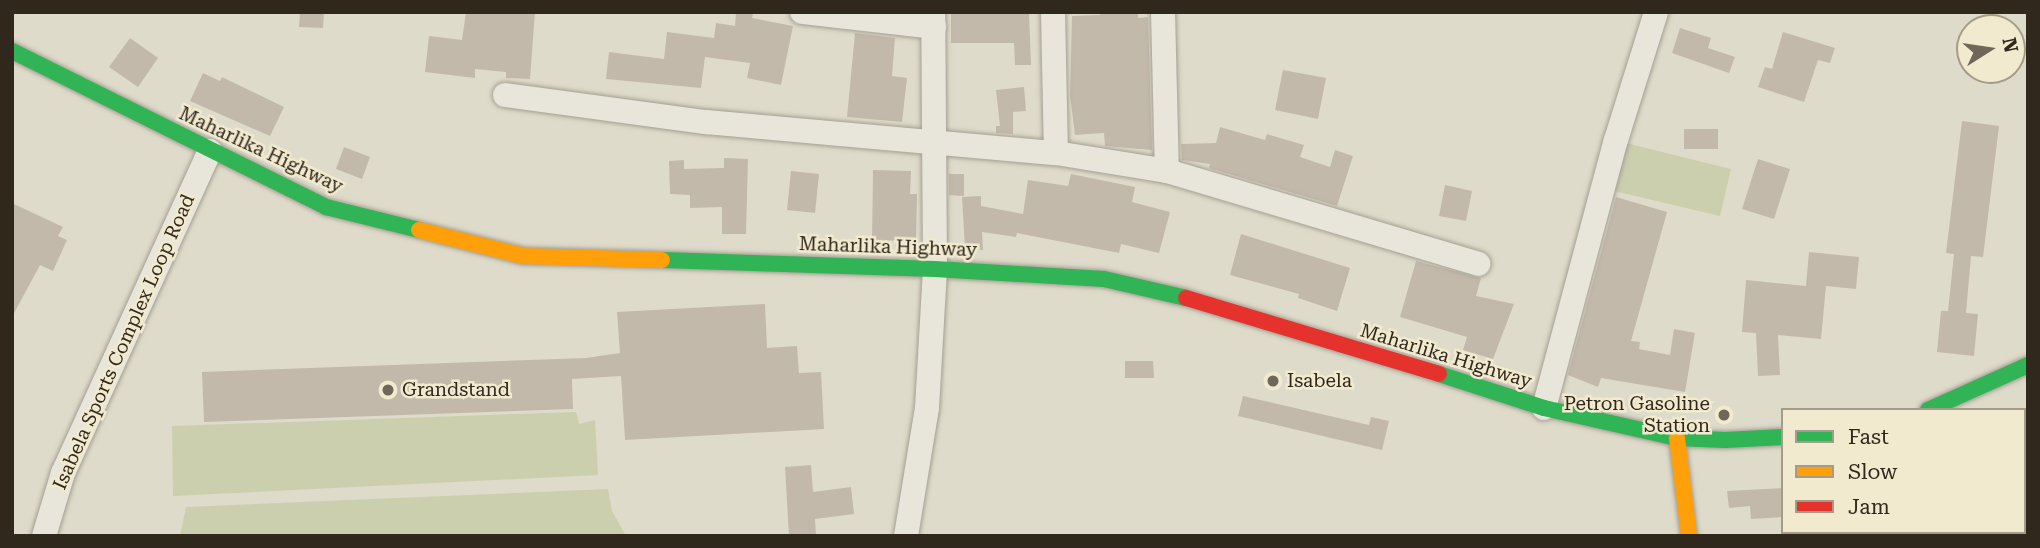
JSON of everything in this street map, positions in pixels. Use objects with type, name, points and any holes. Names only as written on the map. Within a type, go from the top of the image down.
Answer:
[{"type":"main road","name":"Maharlika Highway","points":[[12,51],[326,208],[523,257],[935,269],[1104,279],[1170,293],[1290,327],[1544,408],[1677,438],[1725,440],[1781,437]]},
{"type":"main road","points":[[1932,408],[2028,365]]},
{"type":"main road","points":[[1677,438],[1689,536]]},
{"type":"street","points":[[803,12],[934,19],[935,269],[928,408],[906,536]]},
{"type":"street","points":[[1053,12],[1056,153]]},
{"type":"street","points":[[1163,12],[1167,172]]},
{"type":"street","points":[[1544,408],[1616,141],[1656,12]]},
{"type":"street","points":[[505,94],[706,122],[1056,153],[1167,172],[1478,264]]},
{"type":"street","name":"Isabela Sports Complex Loop Road","points":[[44,536],[63,473],[210,151]]},
{"type":"green space","points":[[1626,143],[1731,169],[1720,216],[1614,191]]},
{"type":"green space","points":[[576,412],[579,424],[595,420],[598,475],[173,496],[172,426]]},
{"type":"green space","points":[[608,489],[612,511],[626,536],[180,536],[186,507]]},
{"type":"building","points":[[300,12],[324,12],[323,28],[299,27]]},
{"type":"building","points":[[466,12],[535,12],[530,79],[506,78],[506,72],[475,69],[475,78],[425,72],[429,36],[462,40]]},
{"type":"building","points":[[736,12],[753,14],[752,18],[793,26],[781,85],[747,78],[750,63],[705,57],[701,88],[606,79],[609,52],[664,59],[667,32],[714,38],[716,23],[735,26]]},
{"type":"building","points":[[951,12],[1029,12],[1031,65],[1015,65],[1014,43],[951,43]]},
{"type":"building","points":[[1100,12],[1138,12],[1138,18],[1148,17],[1152,150],[1105,146],[1104,133],[1075,135],[1070,95],[1072,16],[1100,15]]},
{"type":"building","points":[[1680,28],[1711,38],[1708,48],[1735,57],[1729,73],[1672,53]]},
{"type":"building","points":[[1783,32],[1835,48],[1830,63],[1818,60],[1804,102],[1758,87],[1765,67],[1772,69]]},
{"type":"building","points":[[855,33],[895,38],[892,76],[907,78],[902,122],[847,117]]},
{"type":"building","points":[[130,38],[158,58],[138,87],[109,67]]},
{"type":"building","points":[[1283,70],[1326,78],[1318,119],[1275,110]]},
{"type":"building","points":[[203,73],[220,81],[222,77],[284,107],[270,136],[190,101]]},
{"type":"building","points":[[1024,87],[1026,111],[1013,112],[1013,134],[996,133],[996,126],[1000,126],[996,90]]},
{"type":"building","points":[[1962,121],[1999,126],[1983,257],[1971,256],[1966,313],[1978,314],[1974,356],[1937,352],[1941,311],[1948,311],[1954,254],[1946,253]]},
{"type":"building","points":[[1220,127],[1265,140],[1267,134],[1304,145],[1300,157],[1330,167],[1335,150],[1353,156],[1337,206],[1209,168],[1210,164],[1182,160],[1181,144],[1216,143]]},
{"type":"building","points":[[1684,129],[1718,129],[1718,149],[1684,149]]},
{"type":"building","points":[[344,147],[370,157],[362,179],[336,169]]},
{"type":"building","points":[[724,158],[748,159],[746,234],[722,234],[722,207],[690,208],[690,195],[670,194],[669,161],[684,160],[684,169],[724,168]]},
{"type":"building","points":[[1758,159],[1790,169],[1774,219],[1742,209]]},
{"type":"building","points":[[873,170],[911,171],[910,194],[917,194],[916,241],[872,240]]},
{"type":"building","points":[[791,171],[819,174],[815,213],[787,210]]},
{"type":"building","points":[[949,174],[964,174],[964,196],[949,195]]},
{"type":"building","points":[[1071,174],[1135,187],[1132,202],[1170,212],[1159,253],[1121,244],[1119,253],[1017,233],[1016,237],[982,232],[983,250],[965,249],[962,197],[981,196],[981,206],[1023,214],[1028,180],[1068,186]]},
{"type":"building","points":[[1445,185],[1472,191],[1466,221],[1439,216]]},
{"type":"building","points":[[1616,197],[1667,212],[1631,341],[1640,342],[1639,349],[1670,355],[1674,329],[1695,333],[1685,392],[1601,378],[1598,387],[1568,375]]},
{"type":"building","points":[[12,203],[63,227],[58,236],[67,240],[53,271],[40,265],[12,317]]},
{"type":"building","points":[[1241,234],[1350,268],[1337,311],[1298,298],[1299,294],[1230,275]]},
{"type":"building","points":[[1809,252],[1859,257],[1856,289],[1826,286],[1821,339],[1778,335],[1780,375],[1758,376],[1756,333],[1742,332],[1746,280],[1806,286]]},
{"type":"building","points":[[1416,261],[1481,278],[1476,296],[1514,304],[1493,359],[1463,350],[1467,337],[1400,317]]},
{"type":"building","points":[[765,304],[767,348],[797,346],[799,373],[821,372],[824,429],[625,440],[621,376],[572,379],[573,409],[204,422],[202,372],[586,358],[620,353],[617,312]]},
{"type":"building","points":[[1125,361],[1153,361],[1154,378],[1125,378]]},
{"type":"building","points":[[1243,396],[1369,425],[1371,417],[1389,421],[1382,450],[1238,416]]},
{"type":"building","points":[[811,465],[813,492],[851,487],[854,514],[815,519],[816,536],[789,536],[785,467]]},
{"type":"building","points":[[1781,488],[1781,517],[1751,519],[1750,506],[1729,508],[1727,491]]},
{"type":"traffic: fast","points":[[12,51],[326,207],[419,230]]},
{"type":"traffic: fast","points":[[662,260],[935,269],[1104,279],[1186,298]]},
{"type":"traffic: fast","points":[[1932,408],[2028,365]]},
{"type":"traffic: fast","points":[[1439,374],[1544,408],[1677,438],[1725,440],[1781,437]]},
{"type":"traffic: slow","points":[[419,230],[523,256],[662,260]]},
{"type":"traffic: slow","points":[[1677,438],[1689,536]]},
{"type":"traffic: jam","points":[[1186,298],[1439,374]]},
{"type":"place","name":"Isabela","points":[[1273,381]]},
{"type":"place","name":"Grandstand","points":[[388,390]]},
{"type":"place","name":"Petron Gasoline Station","points":[[1724,415]]}]
